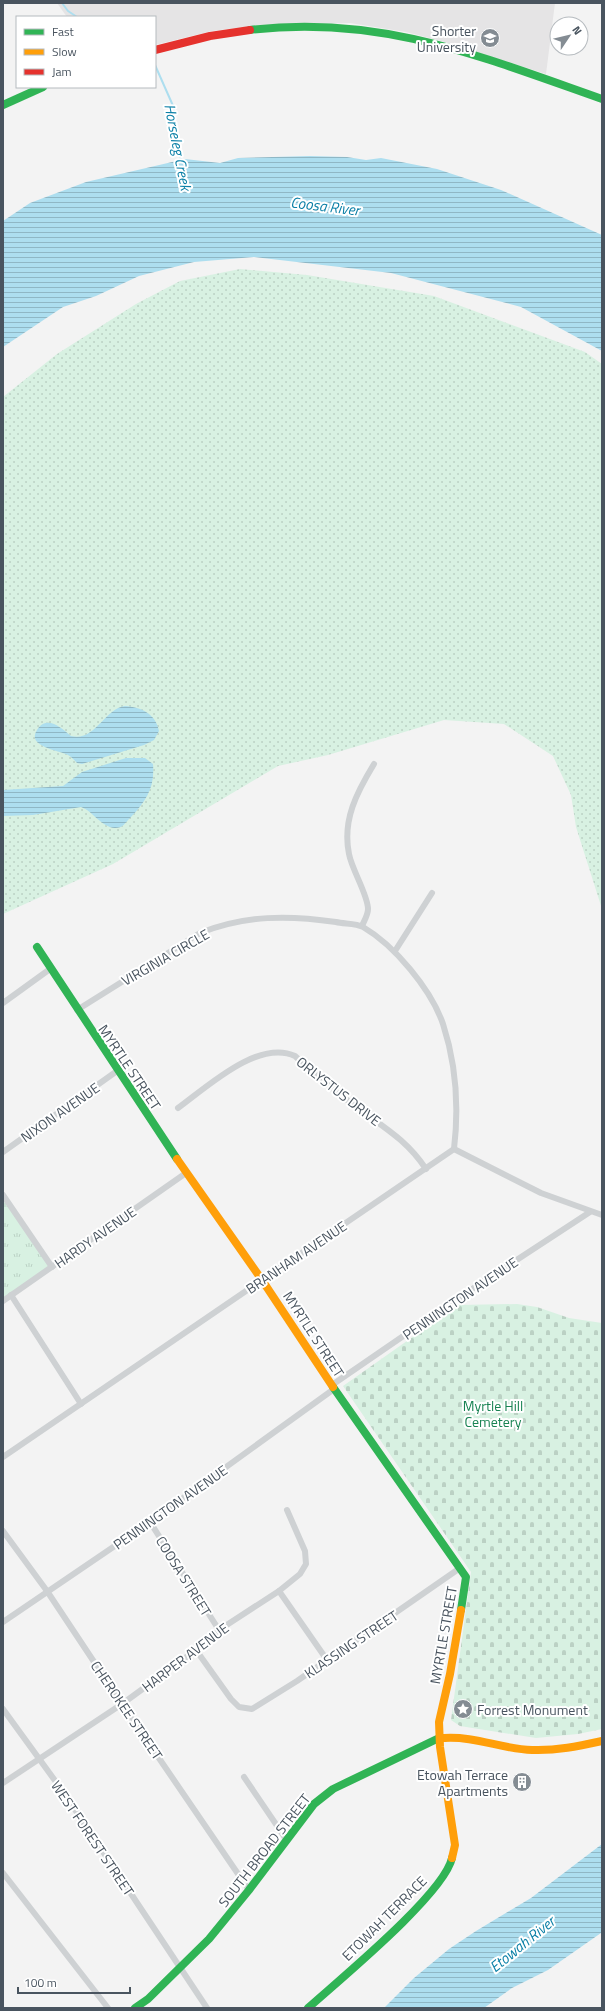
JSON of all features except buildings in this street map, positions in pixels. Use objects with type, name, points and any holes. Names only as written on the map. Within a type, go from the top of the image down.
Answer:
[{"type":"street","points":[[156,50],[194,39],[238,31],[301,27],[357,28],[390,33],[437,44],[602,99]]},
{"type":"street","points":[[3,105],[41,88]]},
{"type":"street","points":[[362,926],[368,908],[351,863],[348,827],[352,805],[358,791],[374,764]]},
{"type":"street","points":[[395,951],[432,893]]},
{"type":"street","name":"VIRGINIA CIRCLE","points":[[77,1010],[200,934],[217,927],[248,919],[266,917],[321,920],[362,926],[395,951],[425,990],[442,1023],[452,1063],[455,1087],[457,1121],[454,1149]]},
{"type":"street","name":"MYRTLE STREET","points":[[37,947],[117,1071],[186,1173],[262,1280],[333,1387],[466,1577],[450,1674],[440,1722],[439,1738]]},
{"type":"street","points":[[3,1003],[50,969]]},
{"type":"street","name":"ORLYSTUS DRIVE","points":[[178,1108],[246,1060],[262,1054],[285,1052],[295,1056],[355,1106],[395,1134],[415,1152],[426,1169]]},
{"type":"street","name":"NIXON AVENUE","points":[[3,1152],[117,1071]]},
{"type":"street","points":[[454,1149],[541,1193],[590,1212],[602,1215]]},
{"type":"street","name":"BRANHAM AVENUE","points":[[3,1457],[454,1149]]},
{"type":"street","name":"HARDY AVENUE","points":[[3,1301],[186,1173]]},
{"type":"street","points":[[3,1195],[52,1267]]},
{"type":"street","name":"PENNINGTON AVENUE","points":[[3,1622],[150,1522],[333,1387],[463,1295],[590,1212]]},
{"type":"street","points":[[11,1296],[81,1404]]},
{"type":"street","name":"HARPER AVENUE","points":[[3,1783],[122,1704],[196,1650],[219,1630],[279,1591],[300,1574],[306,1564],[305,1551],[287,1510]]},
{"type":"street","name":"COOSA STREET","points":[[150,1522],[219,1630]]},
{"type":"street","name":"CHEROKEE STREET","points":[[3,1531],[47,1591],[249,1890]]},
{"type":"street","name":"KLASSING STREET","points":[[196,1650],[231,1699],[239,1707],[252,1709],[327,1660],[460,1568]]},
{"type":"street","points":[[279,1591],[327,1660]]},
{"type":"street","name":"WEST FOREST STREET","points":[[3,1709],[64,1793],[207,2008]]},
{"type":"street","name":"SOUTH BROAD STREET","points":[[135,2008],[148,1999],[209,1939],[249,1890],[286,1839],[314,1804],[333,1789],[439,1738],[462,1737],[531,1750],[562,1749],[602,1741]]},
{"type":"street","name":"ETOWAH TERRACE","points":[[308,2008],[386,1938],[433,1890],[451,1863],[455,1845],[439,1738]]},
{"type":"street","points":[[244,1777],[286,1839]]},
{"type":"street","points":[[3,1873],[108,2008]]},
{"type":"shaded area","name":"Shorter University","points":[[57,3],[555,3],[553,16],[549,16],[549,50],[546,74],[441,41],[406,32],[350,23],[259,25],[212,31],[156,45],[156,16],[66,16]]},
{"type":"green space","points":[[240,269],[307,275],[434,296],[585,352],[602,364],[602,909],[576,827],[571,795],[553,756],[504,724],[444,720],[328,755],[278,766],[113,864],[3,914],[3,397],[57,354],[136,304],[180,281]]},
{"type":"green space","points":[[3,1195],[52,1267],[3,1301]]},
{"type":"green space","name":"Myrtle Hill Cemetery","points":[[517,1304],[537,1307],[569,1318],[602,1323],[602,1729],[578,1734],[536,1738],[460,1726],[451,1720],[471,1572],[343,1386],[458,1305]]},
{"type":"water","name":"Coosa River","points":[[310,156],[347,157],[366,160],[381,158],[437,169],[501,190],[602,235],[602,351],[521,307],[391,273],[254,257],[194,262],[139,276],[96,296],[63,307],[3,347],[3,221],[30,203],[86,182],[185,159],[220,163],[238,158]]},
{"type":"water","points":[[125,706],[137,708],[147,712],[155,720],[159,731],[154,740],[144,745],[82,764],[77,763],[68,755],[45,747],[36,740],[35,736],[37,730],[45,723],[59,726],[71,736],[79,737],[93,730],[118,708]]},
{"type":"water","points":[[126,758],[145,758],[153,764],[153,773],[151,787],[145,800],[136,812],[120,827],[115,828],[105,825],[81,807],[33,815],[3,816],[3,790],[63,786],[82,772]]},
{"type":"water","name":"Etowah River","points":[[602,1844],[601,1933],[548,1970],[512,1988],[484,2008],[384,2008],[414,1978],[449,1949],[531,1898]]},
{"type":"waterway","name":"Horseleg Creek","points":[[62,3],[68,11],[76,16]]},
{"type":"waterway","name":"Horseleg Creek","points":[[156,67],[174,108],[175,133],[181,161]]},
{"type":"traffic: fast","points":[[250,30],[298,27],[343,28],[387,34],[472,54],[602,99]]},
{"type":"traffic: fast","points":[[3,105],[41,88]]},
{"type":"traffic: fast","points":[[37,947],[177,1159]]},
{"type":"traffic: fast","points":[[333,1387],[466,1577],[461,1610]]},
{"type":"traffic: fast","points":[[135,2008],[148,1999],[209,1939],[249,1890],[314,1804],[333,1789],[439,1738],[444,1738]]},
{"type":"traffic: fast","points":[[308,2008],[365,1958],[411,1914],[445,1874],[452,1858]]},
{"type":"traffic: slow","points":[[177,1159],[262,1280],[333,1387]]},
{"type":"traffic: slow","points":[[452,1858],[455,1845],[440,1747],[439,1722],[450,1674],[461,1610]]},
{"type":"traffic: slow","points":[[444,1738],[467,1739],[532,1750],[559,1749],[602,1741]]},
{"type":"traffic: jam","points":[[156,50],[210,36],[250,30]]},
{"type":"place","name":"Shorter University","points":[[490,38]]},
{"type":"place","name":"Forrest Monument","points":[[463,1709]]},
{"type":"place","name":"Etowah Terrace Apartments","points":[[522,1782]]}]
